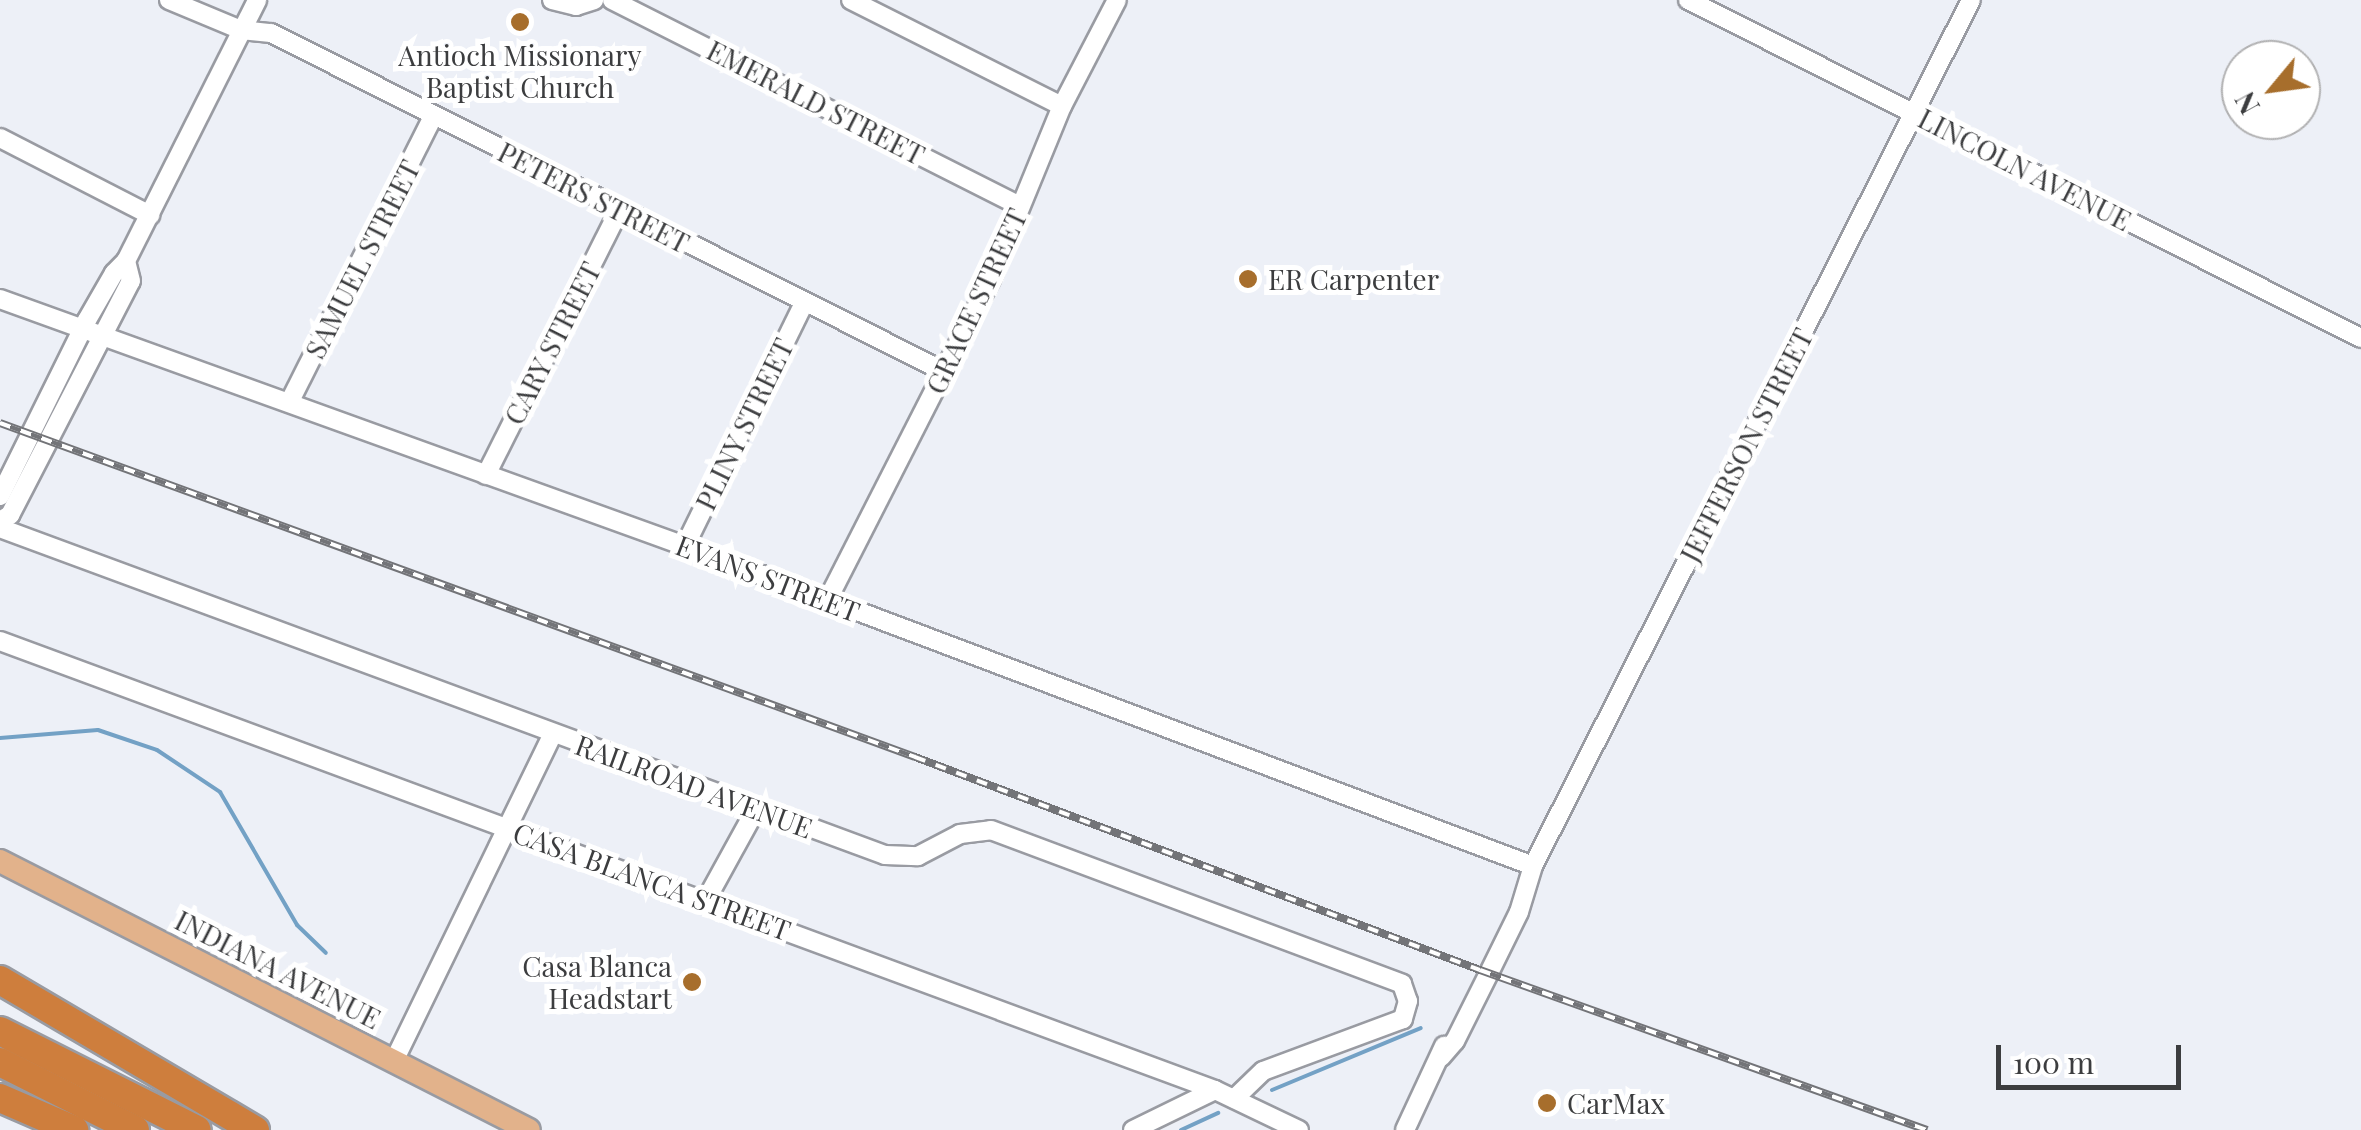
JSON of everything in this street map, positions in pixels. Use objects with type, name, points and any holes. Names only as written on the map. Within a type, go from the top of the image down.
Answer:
[{"type":"highway","points":[[0,980],[255,1130]]},
{"type":"highway","points":[[0,1031],[197,1130]]},
{"type":"highway","points":[[0,1062],[136,1130]]},
{"type":"highway","points":[[0,1098],[74,1130]]},
{"type":"main road","name":"INDIANA AVENUE","points":[[0,861],[530,1130]]},
{"type":"street","name":"PETERS STREET","points":[[169,0],[241,30],[271,34],[945,372]]},
{"type":"street","points":[[0,496],[92,331],[131,281],[126,261],[256,0]]},
{"type":"street","points":[[552,0],[576,6],[594,0]]},
{"type":"street","name":"EMERALD STREET","points":[[612,0],[1020,206]]},
{"type":"street","points":[[851,0],[1062,106]]},
{"type":"street","name":"GRACE STREET","points":[[828,599],[992,279],[1062,106],[1117,0]]},
{"type":"street","name":"LINCOLN AVENUE","points":[[1688,0],[2361,338]]},
{"type":"street","name":"JEFFERSON STREET","points":[[1405,1130],[1441,1057],[1455,1041],[1490,974],[1519,912],[1534,866],[1971,0]]},
{"type":"street","name":"SAMUEL STREET","points":[[290,401],[433,116]]},
{"type":"street","points":[[0,138],[150,215]]},
{"type":"street","name":"CARY STREET","points":[[486,475],[619,210]]},
{"type":"street","name":"EVANS STREET","points":[[0,298],[685,546],[957,652],[1534,866]]},
{"type":"street","name":"PLINY STREET","points":[[685,546],[804,303]]},
{"type":"street","points":[[0,524],[10,515],[92,331]]},
{"type":"street","name":"RAILROAD AVENUE","points":[[0,524],[552,735],[904,858],[935,849],[960,834],[990,830],[1402,984],[1408,1011],[1403,1019],[1263,1071],[1234,1098]]},
{"type":"street","name":"CASA BLANCA STREET","points":[[0,642],[1216,1090],[1299,1130]]},
{"type":"street","points":[[394,1061],[552,735]]},
{"type":"street","points":[[706,900],[756,809]]},
{"type":"street","points":[[1133,1130],[1216,1090]]},
{"type":"waterway","points":[[0,738],[98,730],[157,750],[220,792],[297,925],[326,953]]},
{"type":"waterway","points":[[1272,1090],[1421,1028]]},
{"type":"waterway","points":[[1181,1130],[1218,1113]]},
{"type":"railway","points":[[0,423],[915,757],[1480,970],[1927,1130]]},
{"type":"place","name":"Antioch Missionary Baptist Church","points":[[520,22]]},
{"type":"place","name":"ER Carpenter","points":[[1248,279]]},
{"type":"place","name":"Casa Blanca Headstart","points":[[692,982]]},
{"type":"place","name":"CarMax","points":[[1547,1103]]}]
